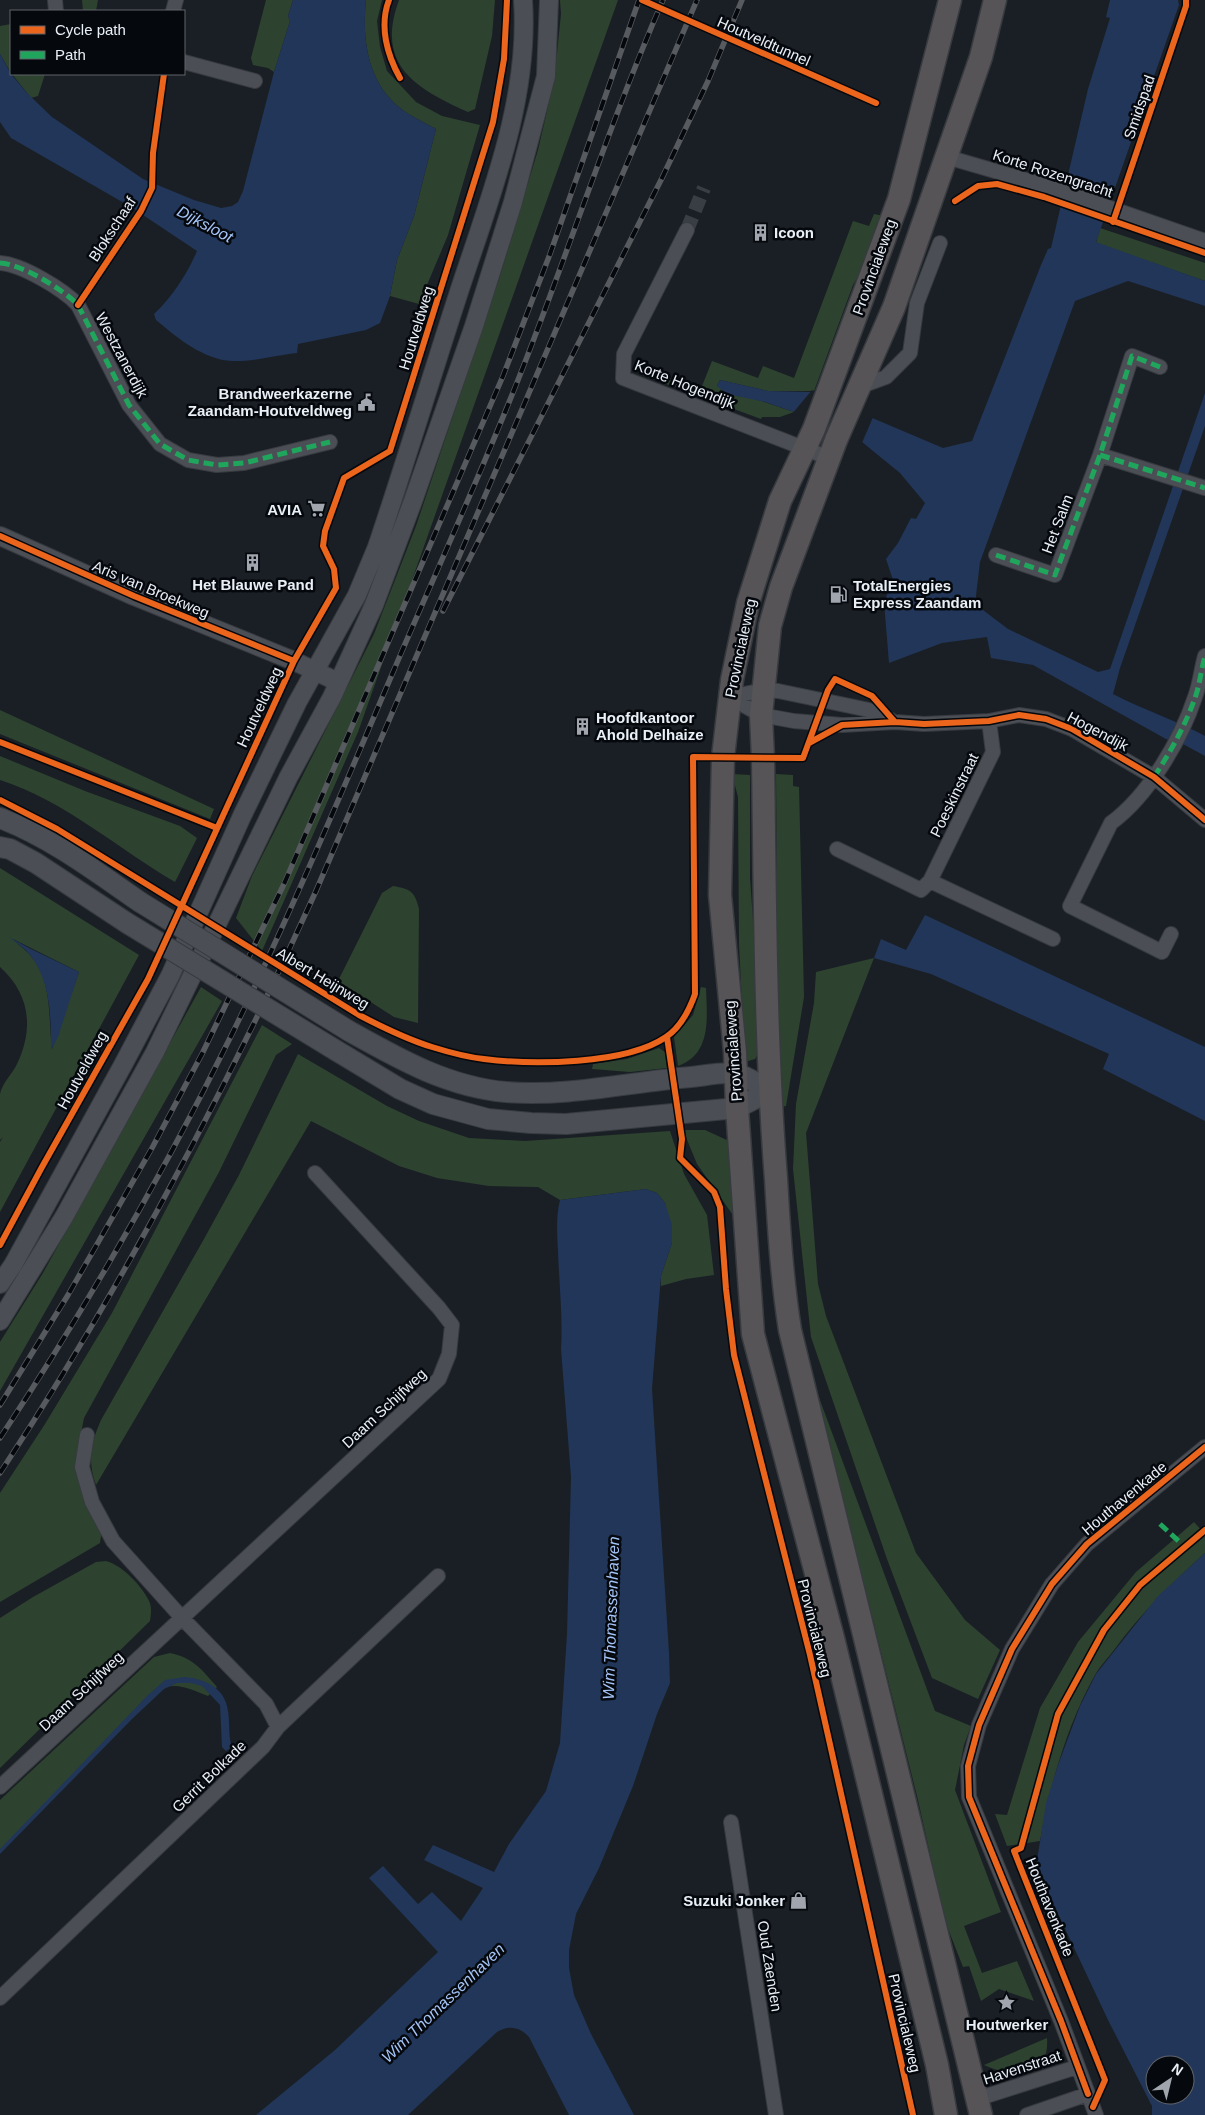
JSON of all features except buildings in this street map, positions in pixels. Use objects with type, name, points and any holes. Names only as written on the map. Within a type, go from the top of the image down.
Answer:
[{"type":"main road","name":"Provincialeweg","points":[[946,2115],[937,2066],[833,1638],[753,1334],[736,1073],[720,895],[723,757],[729,697],[739,643],[760,562],[780,501],[827,395],[899,199],[950,0]]},
{"type":"main road","name":"Provincialeweg","points":[[979,2107],[790,1330],[784,1289],[770,1091],[765,962],[761,715],[770,626],[781,587],[833,449],[894,307],[981,57],[995,0]]},
{"type":"main road","points":[[985,39],[1004,23],[1010,0]]},
{"type":"main road","name":"Albert Heijnweg","points":[[0,818],[25,828],[62,848],[140,902],[349,1031],[397,1058],[439,1078],[459,1084],[507,1092],[554,1093],[674,1078],[736,1073]]},
{"type":"main road","points":[[0,846],[36,863],[127,923],[400,1089],[433,1104],[488,1119],[566,1124],[737,1108],[770,1091]]},
{"type":"main road","points":[[736,1073],[770,1091]]},
{"type":"main road","points":[[958,2115],[979,2107]]},
{"type":"street","name":"Houtveldweg","points":[[0,1284],[13,1265],[170,976],[242,816],[297,703],[356,595],[377,547],[500,164],[520,84],[525,29],[523,0]]},
{"type":"street","points":[[0,1321],[64,1217],[155,1052],[268,818],[338,682],[374,605],[414,501],[474,326],[513,202],[546,76],[549,0]]},
{"type":"street","points":[[185,62],[255,81]]},
{"type":"street","name":"Korte Rozengracht","points":[[947,156],[1050,187],[1205,241]]},
{"type":"street","name":"Korte Hogendijk","points":[[687,230],[624,354],[623,378],[809,439],[833,449]]},
{"type":"street","points":[[855,396],[886,377],[910,353],[917,303],[940,243]]},
{"type":"street","name":"Westzanerdijk","points":[[0,264],[40,278],[78,304],[129,405],[160,444],[188,460],[217,465],[244,463],[330,442]]},
{"type":"street","points":[[907,269],[917,303]]},
{"type":"street","name":"Het Salm","points":[[996,555],[1055,575],[1100,454],[1132,356],[1160,367]]},
{"type":"street","points":[[1100,454],[1199,486]]},
{"type":"street","name":"Aris van Broekweg","points":[[0,536],[134,596],[294,661],[338,682]]},
{"type":"street","points":[[1171,934],[1162,952],[1070,906],[1111,823],[1121,815],[1154,777],[1173,749],[1196,695],[1205,656]]},
{"type":"street","points":[[729,697],[764,690],[869,710],[895,722]]},
{"type":"street","name":"Hogendijk","points":[[729,697],[761,715],[794,721],[842,725],[895,722],[924,724],[989,721],[1018,715],[1046,719],[1072,729],[1154,777],[1205,820]]},
{"type":"street","name":"Poeskinstraat","points":[[930,881],[993,752],[989,721]]},
{"type":"street","points":[[837,849],[921,890],[930,881],[1053,939]]},
{"type":"street","name":"Daam Schijfweg","points":[[0,1787],[183,1619],[439,1379],[449,1354],[452,1325],[439,1308],[314,1173]]},
{"type":"street","points":[[87,1435],[82,1467],[92,1502],[113,1541],[183,1619],[266,1704],[278,1727]]},
{"type":"street","name":"Houthavenkade","points":[[1077,2067],[1061,2021],[969,1797],[968,1766],[979,1724],[1001,1672],[1012,1649],[1052,1584],[1087,1544],[1205,1447]]},
{"type":"street","name":"Gerrit Bolkade","points":[[0,1998],[263,1746],[278,1727],[438,1576]]},
{"type":"street","name":"Oud Zaenden","points":[[731,1822],[776,2115]]},
{"type":"street","name":"Havenstraat","points":[[979,2107],[1077,2067],[1096,2115]]},
{"type":"street","points":[[1027,2115],[1088,2094]]},
{"type":"green space","points":[[82,0],[98,0],[96,10],[83,10]]},
{"type":"green space","points":[[266,0],[293,0],[288,16],[290,21],[274,72],[268,68],[253,65],[251,58]]},
{"type":"green space","points":[[366,0],[382,0],[377,21],[380,47],[387,71],[416,102],[442,116],[480,125],[448,235],[419,304],[390,296],[397,260],[414,216],[436,129],[403,110],[388,96],[380,85],[373,72],[366,44]]},
{"type":"green space","points":[[399,0],[495,0],[492,36],[475,109],[468,112],[431,94],[405,71],[396,58],[392,42],[393,22]]},
{"type":"green space","points":[[560,0],[618,0],[358,732],[262,951],[236,918],[252,876],[374,634],[416,526],[501,273],[538,150],[548,107],[557,53],[561,14]]},
{"type":"green space","points":[[10,24],[10,71],[0,54],[0,26]]},
{"type":"green space","points":[[13,75],[45,75],[38,96],[31,98]]},
{"type":"green space","points":[[874,214],[884,216],[873,250],[853,285],[814,391],[768,391],[720,380],[717,386],[794,412],[780,417],[762,417],[761,419],[642,375],[635,369],[638,368],[700,391],[712,361],[758,378],[763,366],[794,378],[853,221],[869,226]]},
{"type":"green space","points":[[1100,228],[1205,263],[1205,281],[1096,243]]},
{"type":"green space","points":[[0,710],[214,809],[210,819],[0,734]]},
{"type":"green space","points":[[0,756],[85,791],[180,826],[197,838],[175,882],[47,800],[0,780]]},
{"type":"green space","points":[[732,774],[750,775],[750,878],[755,949],[758,1053],[755,1059],[745,1062],[739,944],[738,797]]},
{"type":"green space","points":[[776,774],[793,775],[793,786],[799,787],[804,997],[786,1106],[781,1107],[775,932],[777,901]]},
{"type":"green space","points":[[0,868],[139,955],[0,1212],[0,1142],[3,1137],[0,1140],[0,1094],[17,1064],[26,1037],[27,1025],[26,1012],[18,988],[0,967]],"holes":[[[13,939],[79,972],[52,1049],[48,1000],[43,976],[30,955]]]},
{"type":"green space","points":[[393,886],[404,888],[411,892],[416,899],[419,909],[418,1023],[394,1017],[338,981],[382,893]]},
{"type":"green space","points":[[874,958],[806,1133],[818,1284],[826,1316],[916,1553],[965,1620],[1000,1650],[978,1699],[932,1678],[887,1559],[811,1337],[793,1169],[796,1104],[814,1003],[816,972]]},
{"type":"green space","points":[[201,987],[222,1001],[0,1391],[0,1342],[43,1273]]},
{"type":"green space","points":[[701,987],[706,988],[707,1011],[707,1022],[702,1044],[697,1053],[678,1066],[674,1037],[693,1015]]},
{"type":"green space","points":[[262,1025],[292,1044],[276,1055],[219,1172],[84,1418],[80,1438],[102,1529],[100,1543],[0,1602],[0,1493],[45,1424],[112,1313]]},
{"type":"green space","points":[[659,1048],[665,1052],[667,1068],[630,1072],[592,1069],[593,1064],[627,1059]]},
{"type":"green space","points":[[298,1054],[387,1106],[419,1121],[469,1138],[525,1141],[670,1131],[684,1174],[707,1215],[714,1275],[686,1279],[661,1286],[661,1276],[672,1243],[665,1203],[657,1193],[646,1189],[560,1200],[538,1187],[489,1186],[437,1178],[399,1166],[311,1121],[96,1485],[93,1476],[91,1452],[101,1420],[239,1175]]},
{"type":"green space","points":[[683,1130],[705,1130],[729,1141],[735,1218],[697,1164]]},
{"type":"green space","points":[[814,1384],[935,1711],[971,1726],[964,1745],[955,1790],[1001,1912],[964,1926],[982,1973],[1017,1961],[1034,2001],[999,1989],[981,2001],[969,1966],[963,1967],[945,1921],[918,1800]]},
{"type":"green space","points":[[1194,1522],[1205,1534],[1205,1553],[1168,1588],[1124,1636],[1095,1675],[1085,1694],[1068,1735],[1054,1777],[1040,1841],[1007,1846],[995,1814],[1007,1815],[1040,1708],[1078,1642],[1136,1572]]},
{"type":"green space","points":[[106,1561],[125,1571],[142,1589],[150,1603],[150,1621],[0,1768],[0,1618],[33,1597],[96,1562]]},
{"type":"green space","points":[[170,1653],[191,1661],[217,1687],[208,1696],[177,1686],[158,1690],[0,1852],[0,1800],[154,1657]]},
{"type":"green space","points":[[1047,2038],[1046,2052],[1042,2062],[1036,2068],[1027,2072],[1006,2072],[984,2065]]},
{"type":"water","name":"Dijksloot","points":[[293,0],[366,0],[366,44],[373,72],[380,85],[388,96],[403,110],[436,129],[414,216],[397,260],[390,296],[380,323],[366,330],[298,344],[297,353],[248,360],[222,360],[211,357],[181,340],[156,320],[154,314],[179,284],[197,251],[131,207],[11,138],[0,122],[0,54],[10,75],[52,117],[143,179],[194,200],[221,208],[232,206],[238,202],[243,191],[274,72],[290,21],[288,16]]},
{"type":"water","points":[[1110,0],[1178,0],[1179,5],[1096,242],[1205,281],[1205,306],[1128,281],[1075,301],[980,562],[975,604],[1008,629],[1098,672],[1110,669],[1205,393],[1205,426],[1120,668],[1113,694],[1205,736],[1205,756],[1181,743],[1166,739],[1033,665],[991,658],[987,637],[942,643],[889,663],[884,602],[893,580],[886,559],[898,543],[911,518],[916,519],[925,503],[900,473],[862,442],[794,412],[765,402],[727,394],[717,386],[720,380],[768,391],[811,392],[943,448],[972,441],[1041,265],[1048,249],[1051,248],[1088,89],[1110,18],[1106,17]]},
{"type":"water","points":[[925,915],[1205,1047],[1205,1121],[1103,1069],[1109,1054],[931,974],[874,958],[881,939],[906,950]]},
{"type":"water","points":[[9,937],[79,972],[58,1037],[51,1050],[50,1013],[42,976],[28,952]]},
{"type":"water","name":"Wim Thomassenhaven","points":[[646,1189],[657,1193],[665,1203],[672,1225],[672,1243],[661,1276],[652,1389],[670,1683],[657,1714],[633,1786],[599,1868],[576,1914],[569,1950],[569,1968],[574,1995],[591,2034],[634,2115],[569,2115],[529,2037],[518,2029],[506,2028],[497,2032],[408,2115],[256,2115],[335,2050],[438,1952],[369,1878],[383,1866],[418,1904],[432,1892],[461,1921],[483,1888],[424,1860],[433,1845],[494,1872],[509,1844],[546,1791],[560,1743],[567,1634],[571,1477],[561,1349],[557,1232],[559,1206],[560,1200]]},
{"type":"water","points":[[1205,1553],[1205,2115],[1152,2115],[1151,2105],[1195,2105],[1195,2055],[1145,2055],[1145,2092],[1108,2020],[1036,1867],[1046,1803],[1080,1706],[1096,1674],[1158,1596]]},
{"type":"water","points":[[185,1677],[200,1680],[213,1686],[223,1696],[228,1711],[232,1747],[226,1751],[222,1747],[220,1705],[202,1686],[191,1683],[177,1683],[164,1689],[132,1719],[0,1854],[0,1849],[148,1695],[165,1680]]},
{"type":"pier","points":[[812,390],[874,415],[861,445],[792,414]]},
{"type":"tunnel","points":[[687,230],[704,188]]},
{"type":"railway","points":[[0,1405],[68,1295],[152,1148],[202,1054],[284,884],[503,376],[550,254],[639,0]]},
{"type":"railway","points":[[0,1438],[94,1289],[152,1187],[208,1083],[278,936],[504,414],[643,47],[663,0]]},
{"type":"railway","points":[[0,1473],[45,1403],[130,1261],[208,1115],[281,966],[316,891],[697,0]]},
{"type":"railway","points":[[443,611],[662,178],[708,81],[742,0]]},
{"type":"marked path","points":[[0,263],[9,264],[41,278],[78,305],[129,405],[160,444],[188,460],[217,465],[244,463],[330,442]]},
{"type":"marked path","points":[[996,555],[1055,575],[1100,455],[1132,356],[1160,367]]},
{"type":"marked path","points":[[1100,455],[1205,488]]},
{"type":"marked path","points":[[1154,777],[1187,718],[1198,688],[1205,656]]},
{"type":"marked path","points":[[1160,1524],[1185,1547]]},
{"type":"cycle path","points":[[389,0],[385,20],[386,40],[391,60],[400,78]]},
{"type":"cycle path","points":[[0,1245],[148,979],[294,661],[336,588],[334,569],[323,546],[325,531],[344,478],[390,451],[493,122],[504,59],[507,0]]},
{"type":"cycle path","name":"Houtveldtunnel","points":[[642,0],[876,103]]},
{"type":"cycle path","name":"Smidspad","points":[[1113,222],[1186,6],[1186,0]]},
{"type":"cycle path","name":"Blokschaaf","points":[[78,305],[141,211],[152,188],[153,153],[164,75]]},
{"type":"cycle path","points":[[955,201],[978,186],[997,184],[1044,197],[1205,253]]},
{"type":"cycle path","points":[[0,536],[134,596],[294,661]]},
{"type":"cycle path","points":[[0,800],[57,829],[359,1015],[394,1033],[432,1047],[477,1058],[527,1062],[578,1061],[627,1053],[666,1037],[680,1023],[693,1000],[695,994],[693,757],[803,758],[828,690],[835,679],[872,696],[895,722]]},
{"type":"cycle path","points":[[809,743],[842,725],[895,722],[924,724],[989,721],[1019,715],[1046,719],[1072,729],[1154,777],[1205,820]]},
{"type":"cycle path","points":[[0,742],[217,828]]},
{"type":"cycle path","points":[[667,1037],[682,1139],[680,1158],[714,1192],[720,1207],[726,1289],[734,1355],[810,1655],[913,2115]]},
{"type":"cycle path","points":[[1088,2094],[1061,2021],[969,1797],[968,1766],[979,1725],[1012,1649],[1052,1584],[1087,1544],[1205,1447]]},
{"type":"cycle path","points":[[1093,2107],[1105,2080],[1014,1851],[1021,1848],[1058,1714],[1104,1630],[1140,1585],[1205,1530]]},
{"type":"place","name":"Icoon","points":[[760,232]]},
{"type":"place","name":"Brandweerkazerne Zaandam-Houtveldweg","points":[[366,402]]},
{"type":"place","name":"AVIA","points":[[316,509]]},
{"type":"place","name":"Het Blauwe Pand","points":[[253,563]]},
{"type":"place","name":"TotalEnergies Express Zaandam","points":[[839,594]]},
{"type":"place","name":"Hoofdkantoor Ahold Delhaize","points":[[582,726]]},
{"type":"place","name":"Suzuki Jonker","points":[[799,1900]]},
{"type":"place","name":"Houtwerker","points":[[1007,2003]]}]
